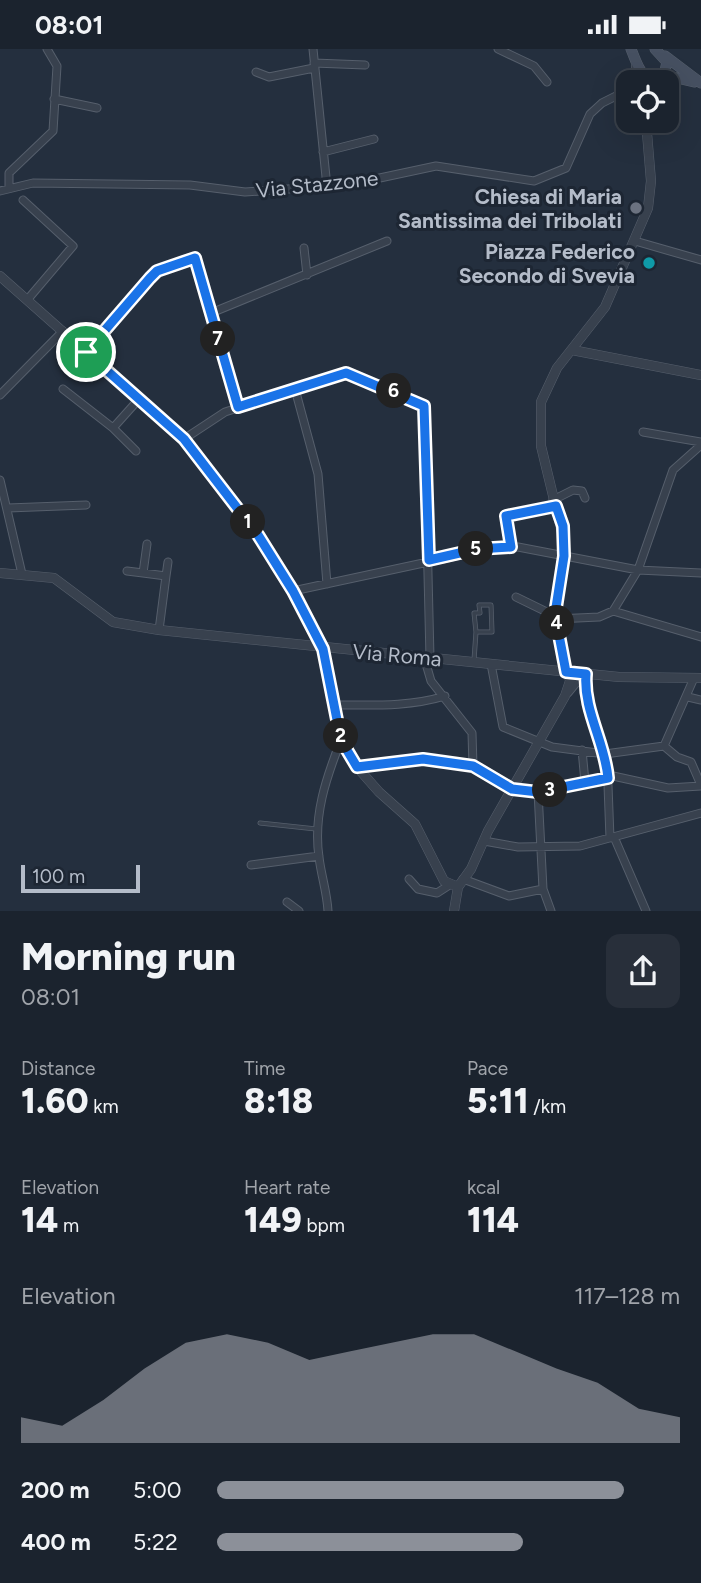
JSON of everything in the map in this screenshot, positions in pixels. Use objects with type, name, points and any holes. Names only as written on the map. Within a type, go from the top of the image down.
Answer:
[{"type":"main road","points":[[631,49],[640,70]]},
{"type":"main road","points":[[655,49],[701,84]]},
{"type":"main road","points":[[664,56],[666,70]]},
{"type":"main road","points":[[679,81],[701,84]]},
{"type":"street","points":[[9,187],[9,173],[52,135],[57,67],[47,49]]},
{"type":"street","points":[[313,49],[327,187]]},
{"type":"street","points":[[498,49],[534,66],[547,82]]},
{"type":"street","points":[[256,72],[269,77],[314,65],[365,65]]},
{"type":"street","points":[[636,65],[636,70]]},
{"type":"street","name":"Via Stazzone","points":[[0,191],[33,183],[190,185],[244,192],[327,187],[436,166],[523,181],[547,179],[571,162],[584,124],[596,108],[616,97]]},
{"type":"street","points":[[54,99],[97,108]]},
{"type":"street","points":[[565,697],[569,685],[561,671],[556,616],[564,556],[563,526],[554,503],[541,446],[541,402],[557,368],[605,307],[635,241],[650,195],[647,133]]},
{"type":"street","points":[[323,152],[374,139]]},
{"type":"street","points":[[23,200],[73,246],[28,299]]},
{"type":"street","points":[[211,313],[387,241]]},
{"type":"street","points":[[635,241],[701,260]]},
{"type":"street","points":[[304,248],[307,275]]},
{"type":"street","points":[[86,352],[157,271],[195,258],[238,407]]},
{"type":"street","points":[[0,276],[184,439],[258,535],[293,591],[323,649],[341,740],[357,767],[415,824],[440,876],[509,896],[543,889]]},
{"type":"street","points":[[0,395],[63,331]]},
{"type":"street","points":[[572,350],[701,375]]},
{"type":"street","points":[[184,439],[214,418],[238,407],[346,373],[424,406],[429,560],[427,657],[431,681],[472,733],[473,766]]},
{"type":"street","points":[[63,389],[113,428],[136,451]]},
{"type":"street","points":[[295,389],[318,474],[327,584]]},
{"type":"street","points":[[113,428],[139,399]]},
{"type":"street","points":[[643,432],[701,444]]},
{"type":"street","points":[[516,597],[556,616],[599,617],[613,611],[638,570],[673,470],[701,444]]},
{"type":"street","points":[[0,480],[22,574],[0,573]]},
{"type":"street","points":[[511,547],[506,516],[554,503],[578,489],[585,498]]},
{"type":"street","points":[[8,507],[86,505]]},
{"type":"street","points":[[143,573],[147,544]]},
{"type":"street","points":[[293,591],[477,549],[511,547],[638,570],[701,573]]},
{"type":"street","points":[[159,630],[168,562]]},
{"type":"street","points":[[127,571],[166,576]]},
{"type":"street","name":"Via Roma","points":[[22,574],[62,581],[113,622],[159,630],[323,649],[561,671],[586,681],[618,677],[698,678]]},
{"type":"street","points":[[613,611],[701,637]]},
{"type":"street","points":[[491,664],[503,727],[552,747],[605,754],[664,746],[677,757],[691,762],[701,759]]},
{"type":"street","points":[[664,746],[698,678]]},
{"type":"street","points":[[454,911],[458,883],[488,839],[512,789],[565,697],[577,682],[586,681],[605,754],[612,837],[646,911]]},
{"type":"street","points":[[336,705],[422,703],[445,696]]},
{"type":"street","points":[[688,697],[701,700]]},
{"type":"street","points":[[328,911],[319,856],[318,828],[324,787],[341,740]]},
{"type":"street","points":[[582,750],[585,782]]},
{"type":"street","points":[[357,767],[423,759],[473,766],[512,789],[538,792],[624,777],[668,788],[701,785],[691,762]]},
{"type":"street","points":[[538,792],[543,889],[551,911]]},
{"type":"street","points":[[488,839],[541,848],[580,846],[701,813]]},
{"type":"street","points":[[251,865],[319,856]]},
{"type":"street","points":[[409,879],[418,889],[437,893],[458,883]]},
{"type":"street","points":[[287,902],[299,911]]},
{"type":"lane","points":[[474,662],[474,613],[480,613],[480,605],[491,605],[492,632],[476,632]]},
{"type":"lane","points":[[260,823],[300,829],[318,828]]},
{"type":"place","name":"Chiesa di Maria Santissima dei Tribolati","points":[[636,208]]},
{"type":"place","name":"Piazza Federico Secondo di Svevia","points":[[649,263]]},
{"type":"route","points":[[195,258],[238,407],[346,373],[416,400],[424,406],[427,428],[429,560],[477,549],[511,547],[506,516],[556,506],[563,526],[564,556],[555,614],[566,672],[586,674],[587,699],[607,759],[608,778],[538,792],[512,789],[473,766],[423,759],[357,767],[341,740],[323,649],[293,591],[258,535],[184,439],[86,352],[157,271],[195,258]]}]
